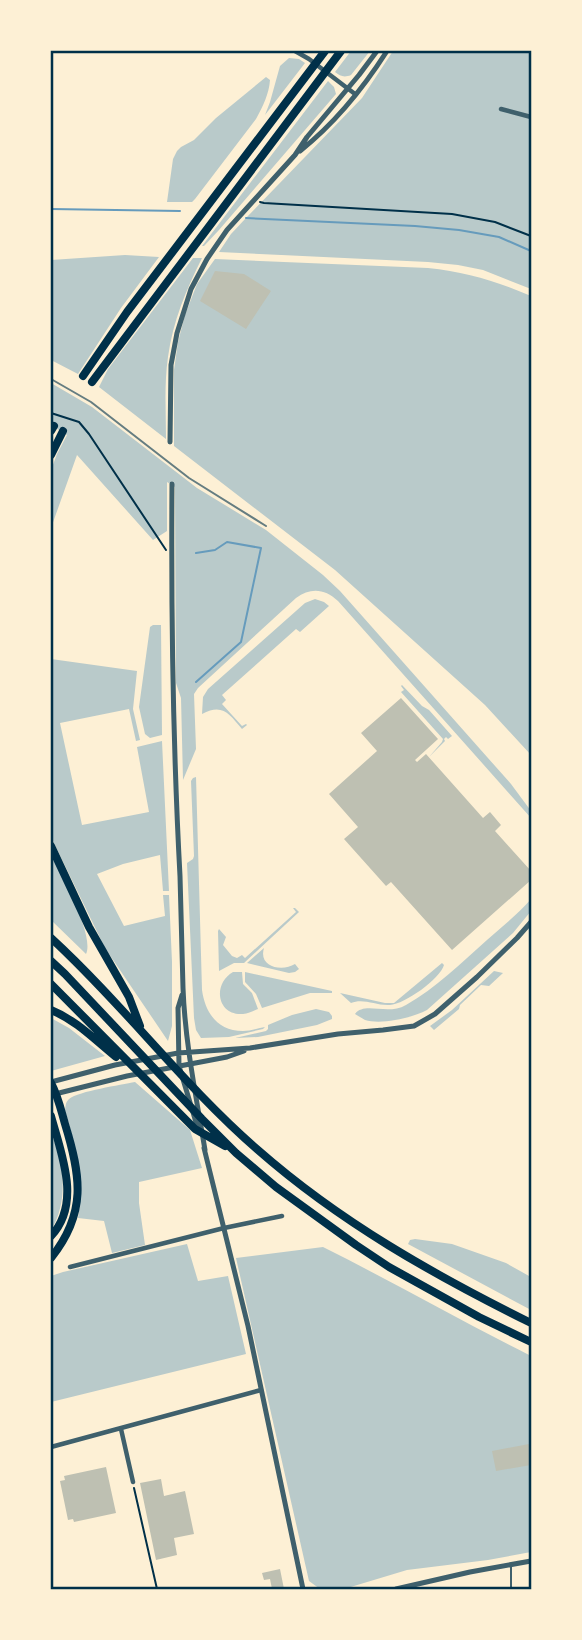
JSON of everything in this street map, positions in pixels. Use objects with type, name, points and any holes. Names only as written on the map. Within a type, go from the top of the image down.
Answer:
[{"type":"highway","points":[[83,376],[127,312],[325,51]]},
{"type":"highway","points":[[92,382],[341,51]]},
{"type":"highway","points":[[51,455],[62,431]]},
{"type":"highway","points":[[51,846],[89,927],[129,997],[142,1032]]},
{"type":"highway","points":[[51,938],[106,991],[216,1111],[258,1150],[334,1210],[396,1250],[531,1322]]},
{"type":"highway","points":[[51,961],[236,1153],[276,1187],[390,1267],[479,1317],[531,1342]]},
{"type":"highway","points":[[51,984],[112,1050],[195,1129],[236,1153]]},
{"type":"highway","points":[[51,1010],[112,1050]]},
{"type":"highway","points":[[51,1082],[71,1146],[78,1185],[71,1228],[51,1258]]},
{"type":"highway","points":[[51,1116],[66,1170],[67,1199],[56,1231],[51,1236]]},
{"type":"street","points":[[295,51],[355,94]]},
{"type":"street","points":[[295,155],[377,51]]},
{"type":"street","points":[[170,442],[171,365],[177,333],[191,289],[207,258],[220,238],[355,94],[387,51]]},
{"type":"street","points":[[501,109],[531,117]]},
{"type":"street","points":[[172,485],[174,773],[183,989],[190,1064],[205,1150]]},
{"type":"street","points":[[51,1082],[115,1065],[178,1053],[250,1048],[338,1034],[414,1026],[435,1014],[467,986],[502,954],[531,922]]},
{"type":"street","points":[[183,989],[178,1008],[179,1066],[205,1150],[224,1228],[303,1589]]},
{"type":"street","points":[[54,1095],[127,1076],[227,1057],[250,1048]]},
{"type":"street","points":[[70,1267],[282,1216]]},
{"type":"street","points":[[51,1447],[261,1390]]},
{"type":"street","points":[[121,1429],[133,1482]]},
{"type":"street","points":[[396,1589],[531,1561]]},
{"type":"lane","points":[[510,1565],[511,1589]]},
{"type":"path","points":[[264,203],[452,214],[495,222],[531,236]]},
{"type":"path","points":[[51,413],[79,422],[163,546]]},
{"type":"path","points":[[133,1482],[157,1589]]},
{"type":"shaded area","points":[[351,51],[370,51],[351,75],[335,72]]},
{"type":"shaded area","points":[[393,51],[531,51],[531,289],[483,270],[458,265],[219,252],[231,234],[362,98]]},
{"type":"shaded area","points":[[289,58],[305,63],[265,115],[280,66]]},
{"type":"shaded area","points":[[266,77],[270,80],[268,90],[256,119],[195,199],[192,202],[167,202],[173,159],[177,151],[194,140]]},
{"type":"shaded area","points":[[328,81],[336,94],[219,230],[202,246]]},
{"type":"shaded area","points":[[125,255],[159,257],[121,308],[78,374],[51,360],[51,260]]},
{"type":"shaded area","points":[[193,258],[202,258],[181,306],[168,357],[166,439],[99,387],[108,369]]},
{"type":"shaded area","points":[[215,259],[428,268],[481,278],[531,296],[531,755],[485,705],[335,570],[174,446],[174,370],[178,342],[197,284]]},
{"type":"shaded area","points":[[51,383],[92,407],[197,488],[266,530],[323,575],[511,784],[531,811],[531,818],[338,601],[318,591],[307,592],[296,598],[198,688],[194,694],[196,749],[183,780],[181,698],[176,683],[175,487],[167,482],[167,531],[153,540],[77,455],[51,528],[51,470],[67,435],[51,425]]},
{"type":"shaded area","points":[[315,599],[329,606],[300,632],[296,629],[222,695],[226,700],[222,704],[242,726],[247,725],[242,729],[220,710],[202,714],[203,697],[208,689],[305,603]]},
{"type":"shaded area","points":[[161,625],[162,735],[150,738],[145,734],[139,707],[150,627]]},
{"type":"shaded area","points":[[51,659],[137,671],[133,709],[140,740],[136,741],[129,709],[60,723],[82,825],[149,812],[137,747],[162,741],[169,891],[163,891],[160,855],[97,874],[124,926],[165,916],[163,895],[169,895],[172,1026],[168,1041],[105,948],[51,837]]},
{"type":"shaded area","points":[[402,685],[452,736],[448,739],[446,737],[429,757],[443,739],[401,692],[404,690]]},
{"type":"shaded area","points":[[196,777],[202,990],[206,1006],[214,1019],[226,1028],[243,1031],[265,1027],[229,1037],[201,1038],[194,1018],[187,863],[194,856],[191,781]]},
{"type":"shaded area","points":[[51,854],[86,933],[86,954],[51,920]]},
{"type":"shaded area","points":[[531,899],[531,911],[513,933],[427,1010],[405,1018],[379,1022],[365,1020],[355,1014],[365,1009],[399,1008],[417,998],[458,966]]},
{"type":"shaded area","points":[[293,908],[299,912],[244,963],[234,963],[219,971],[219,929],[226,937],[223,945],[232,956],[237,958],[242,955],[245,958],[296,912]]},
{"type":"shaded area","points":[[264,948],[264,960],[268,964],[284,968],[295,964],[299,969],[289,973],[247,963]]},
{"type":"shaded area","points":[[442,963],[444,965],[441,971],[429,984],[396,1004],[361,1001],[351,1003],[340,993],[394,1003]]},
{"type":"shaded area","points":[[494,971],[503,973],[489,986],[481,985],[459,1009],[434,1030],[430,1026],[452,1010]]},
{"type":"shaded area","points":[[233,972],[242,972],[243,984],[252,993],[258,1009],[245,1014],[234,1013],[223,1005],[220,998],[222,984]]},
{"type":"shaded area","points":[[245,972],[332,993],[310,993],[262,1008],[256,994],[245,982]]},
{"type":"shaded area","points":[[316,1009],[329,1012],[332,1019],[317,1025],[258,1037],[235,1038],[266,1031],[268,1025]]},
{"type":"shaded area","points":[[51,1018],[69,1028],[105,1056],[51,1071]]},
{"type":"shaded area","points":[[135,1082],[190,1130],[202,1168],[139,1182],[145,1245],[112,1253],[104,1221],[78,1218],[80,1176],[65,1110],[67,1102],[74,1096]]},
{"type":"shaded area","points":[[51,1133],[63,1182],[57,1219],[51,1230]]},
{"type":"shaded area","points":[[415,1239],[452,1244],[506,1263],[529,1276],[531,1310],[408,1244]]},
{"type":"shaded area","points":[[187,1244],[198,1281],[228,1276],[246,1354],[51,1402],[51,1276]]},
{"type":"shaded area","points":[[323,1247],[531,1356],[531,1552],[407,1570],[344,1589],[320,1589],[309,1581],[236,1258]]},
{"type":"building","points":[[215,271],[244,274],[271,291],[246,329],[200,301]]},
{"type":"building","points":[[401,698],[438,739],[415,760],[417,762],[426,754],[483,818],[490,812],[501,825],[495,831],[531,871],[531,880],[452,950],[391,882],[386,886],[344,839],[358,827],[329,794],[377,751],[361,733]]},
{"type":"building","points":[[529,1444],[531,1465],[496,1471],[492,1451]]},
{"type":"building","points":[[106,1467],[116,1513],[74,1522],[73,1519],[68,1520],[60,1481],[65,1480],[64,1476]]},
{"type":"building","points":[[161,1479],[164,1496],[185,1491],[194,1534],[174,1538],[177,1555],[156,1560],[140,1483]]},
{"type":"building","points":[[280,1569],[284,1589],[272,1589],[270,1579],[264,1580],[262,1573]]},
{"type":"waterway","points":[[51,209],[180,211]]},
{"type":"waterway","points":[[246,218],[459,230],[499,237],[531,251]]},
{"type":"waterway","points":[[196,553],[215,550],[227,542],[261,548],[241,642],[196,682]]},
{"type":"railway","points":[[51,379],[91,402],[189,478],[266,526]]}]
